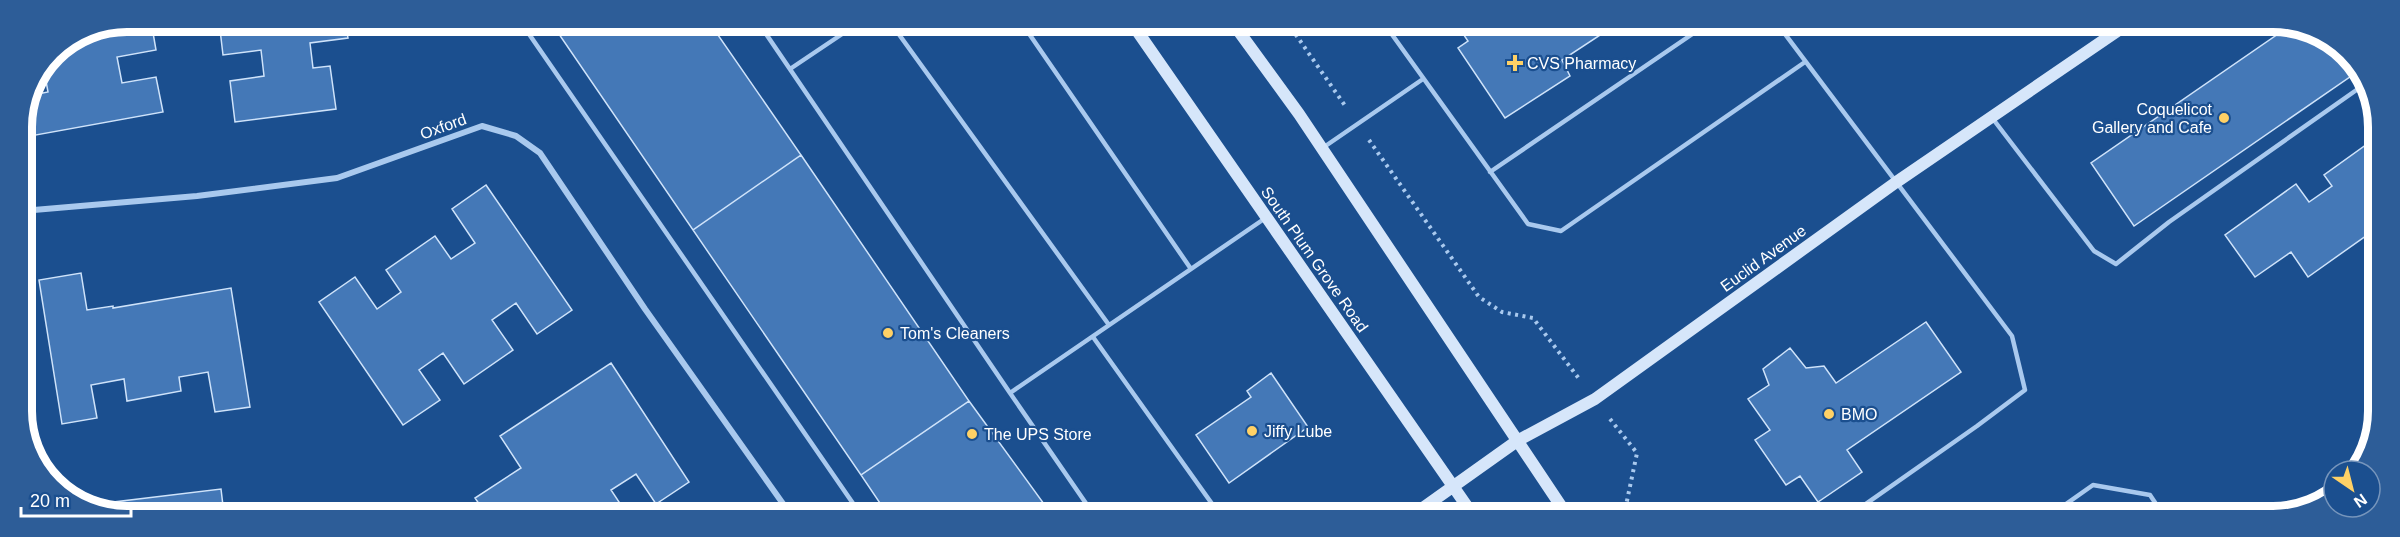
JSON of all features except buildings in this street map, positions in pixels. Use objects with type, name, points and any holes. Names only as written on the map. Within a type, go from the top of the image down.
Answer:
[{"type":"main road","name":"South Plum Grove Road","points":[[1138,32],[1466,505]]},
{"type":"main road","points":[[1239,32],[1323,149],[1560,505]]},
{"type":"main road","name":"Euclid Avenue","points":[[1427,505],[1517,441],[1595,399],[1895,183],[2116,32]]},
{"type":"street","name":"Oxford","points":[[32,211],[197,196],[337,178],[482,126],[516,136],[540,153],[645,309],[784,506]]},
{"type":"lane","points":[[528,32],[855,506]]},
{"type":"lane","points":[[765,32],[1088,506]]},
{"type":"lane","points":[[790,69],[845,32]]},
{"type":"lane","points":[[898,32],[1110,325]]},
{"type":"lane","points":[[1028,32],[1191,269]]},
{"type":"lane","points":[[1390,32],[1528,224],[1561,231],[1805,62]]},
{"type":"lane","points":[[1490,172],[1695,32]]},
{"type":"lane","points":[[1783,32],[2012,336],[2025,390],[1864,505]]},
{"type":"lane","points":[[1323,149],[1423,79]]},
{"type":"lane","points":[[1991,117],[2094,251],[2116,264],[2169,222],[2360,87]]},
{"type":"lane","points":[[1011,393],[1267,218]]},
{"type":"lane","points":[[1093,337],[1213,505]]},
{"type":"lane","points":[[2064,505],[2093,485],[2150,495],[2157,505]]},
{"type":"path","points":[[1294,32],[1479,297],[1502,312],[1533,318]]},
{"type":"path","points":[[1626,505],[1637,453]]},
{"type":"place","name":"CVS Pharmacy","points":[[1515,63]]},
{"type":"place","name":"Coquelicot Gallery and Cafe","points":[[2224,118]]},
{"type":"place","name":"Tom's Cleaners","points":[[888,333]]},
{"type":"place","name":"BMO","points":[[1829,414]]},
{"type":"place","name":"Jiffy Lube","points":[[1252,431]]},
{"type":"place","name":"The UPS Store","points":[[972,434]]}]
